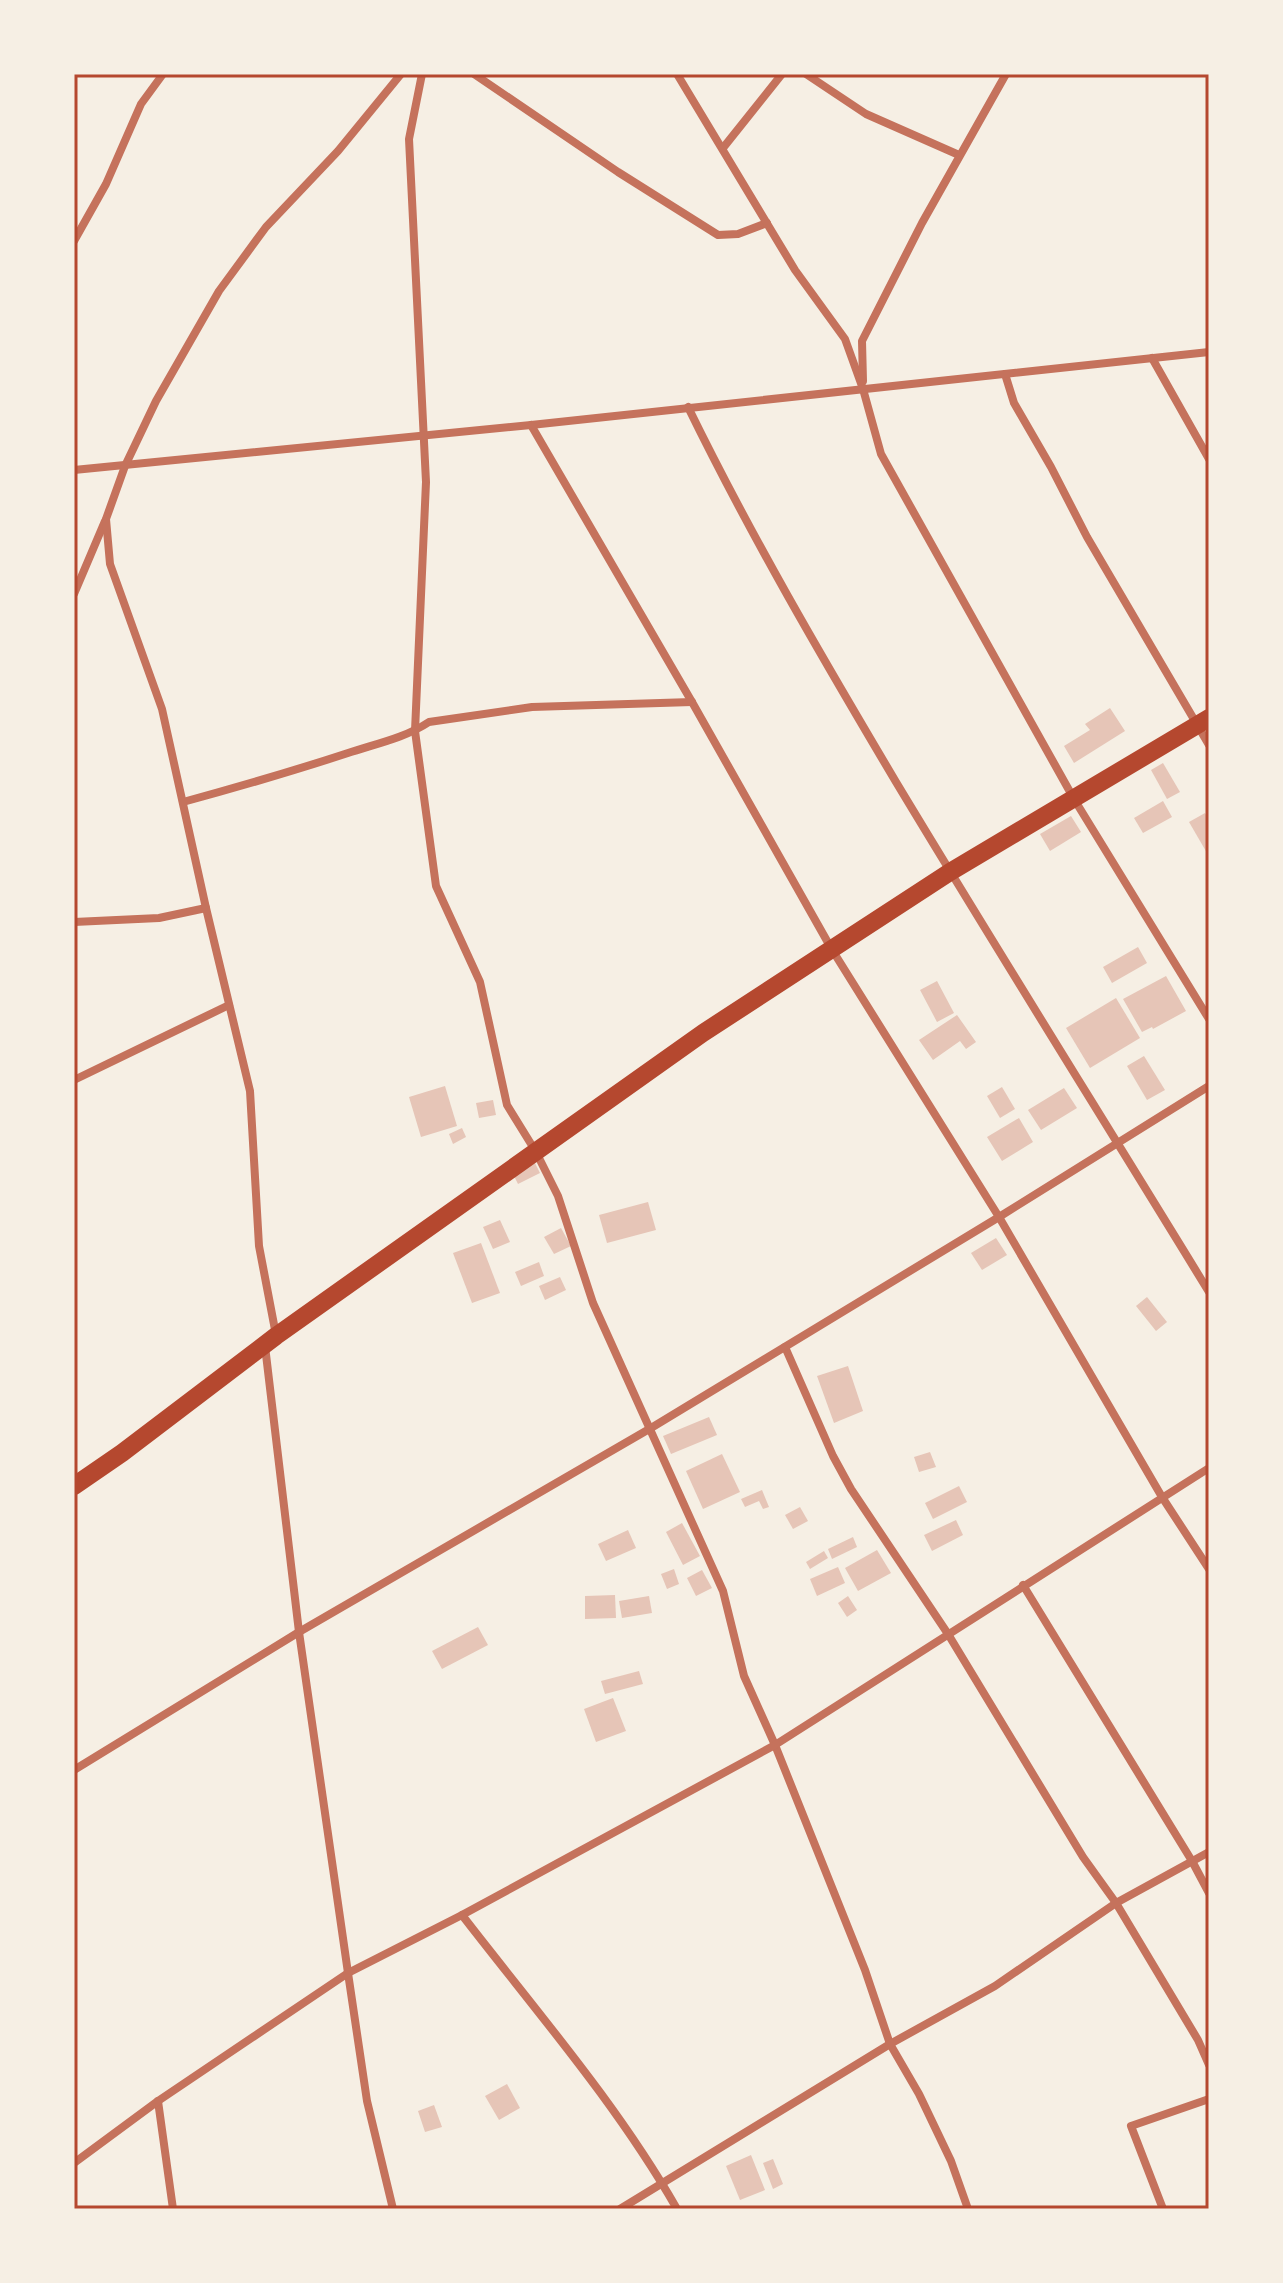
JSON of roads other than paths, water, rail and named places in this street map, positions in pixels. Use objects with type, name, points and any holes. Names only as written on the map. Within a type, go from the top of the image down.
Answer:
[{"type":"main road","points":[[74,1486],[270,1341],[703,1033],[950,872],[1203,722]]},
{"type":"street","points":[[74,241],[106,184],[141,104],[163,74]]},
{"type":"street","points":[[74,594],[125,466],[156,401],[219,291],[266,227],[338,151],[401,74]]},
{"type":"street","points":[[422,74],[409,139],[426,482],[415,731],[436,886],[480,982],[507,1105],[558,1196],[593,1303],[723,1591],[744,1676],[775,1745],[865,1970],[890,2044],[919,2094],[951,2161],[968,2209]]},
{"type":"street","points":[[474,74],[618,172],[718,235],[738,234],[767,223]]},
{"type":"street","points":[[677,74],[795,270],[845,339],[881,454],[1074,799],[1209,1019]]},
{"type":"street","points":[[723,148],[782,74]]},
{"type":"street","points":[[806,74],[866,114],[959,155]]},
{"type":"street","points":[[863,389],[862,341],[922,223],[1006,74]]},
{"type":"street","points":[[74,470],[531,425],[1209,352]]},
{"type":"street","points":[[1152,358],[1209,459]]},
{"type":"street","points":[[1005,374],[1014,403],[1087,537],[1203,722],[1209,745]]},
{"type":"street","points":[[688,407],[728,489],[825,663],[1209,1292]]},
{"type":"street","points":[[531,425],[831,948],[999,1217],[1162,1497],[1209,1569]]},
{"type":"street","points":[[106,519],[110,564],[162,709],[250,1091],[259,1246],[299,1632],[367,2101],[393,2209]]},
{"type":"street","points":[[183,802],[273,777],[415,731],[429,722],[532,707],[692,702]]},
{"type":"street","points":[[74,922],[159,918],[206,908]]},
{"type":"street","points":[[74,1080],[229,1005]]},
{"type":"street","points":[[74,1770],[299,1632],[651,1428],[1209,1086]]},
{"type":"street","points":[[785,1347],[833,1456],[851,1489],[948,1634],[1083,1857],[1116,1903],[1198,2040],[1209,2065]]},
{"type":"street","points":[[74,2163],[158,2101],[348,1973],[462,1915],[775,1745],[1209,1468]]},
{"type":"street","points":[[1023,1585],[1209,1893]]},
{"type":"street","points":[[620,2209],[890,2044],[995,1986],[1116,1903],[1209,1852]]},
{"type":"street","points":[[462,1915],[580,2064],[677,2209]]},
{"type":"street","points":[[1163,2209],[1131,2126],[1209,2099]]},
{"type":"street","points":[[158,2101],[173,2209]]}]
